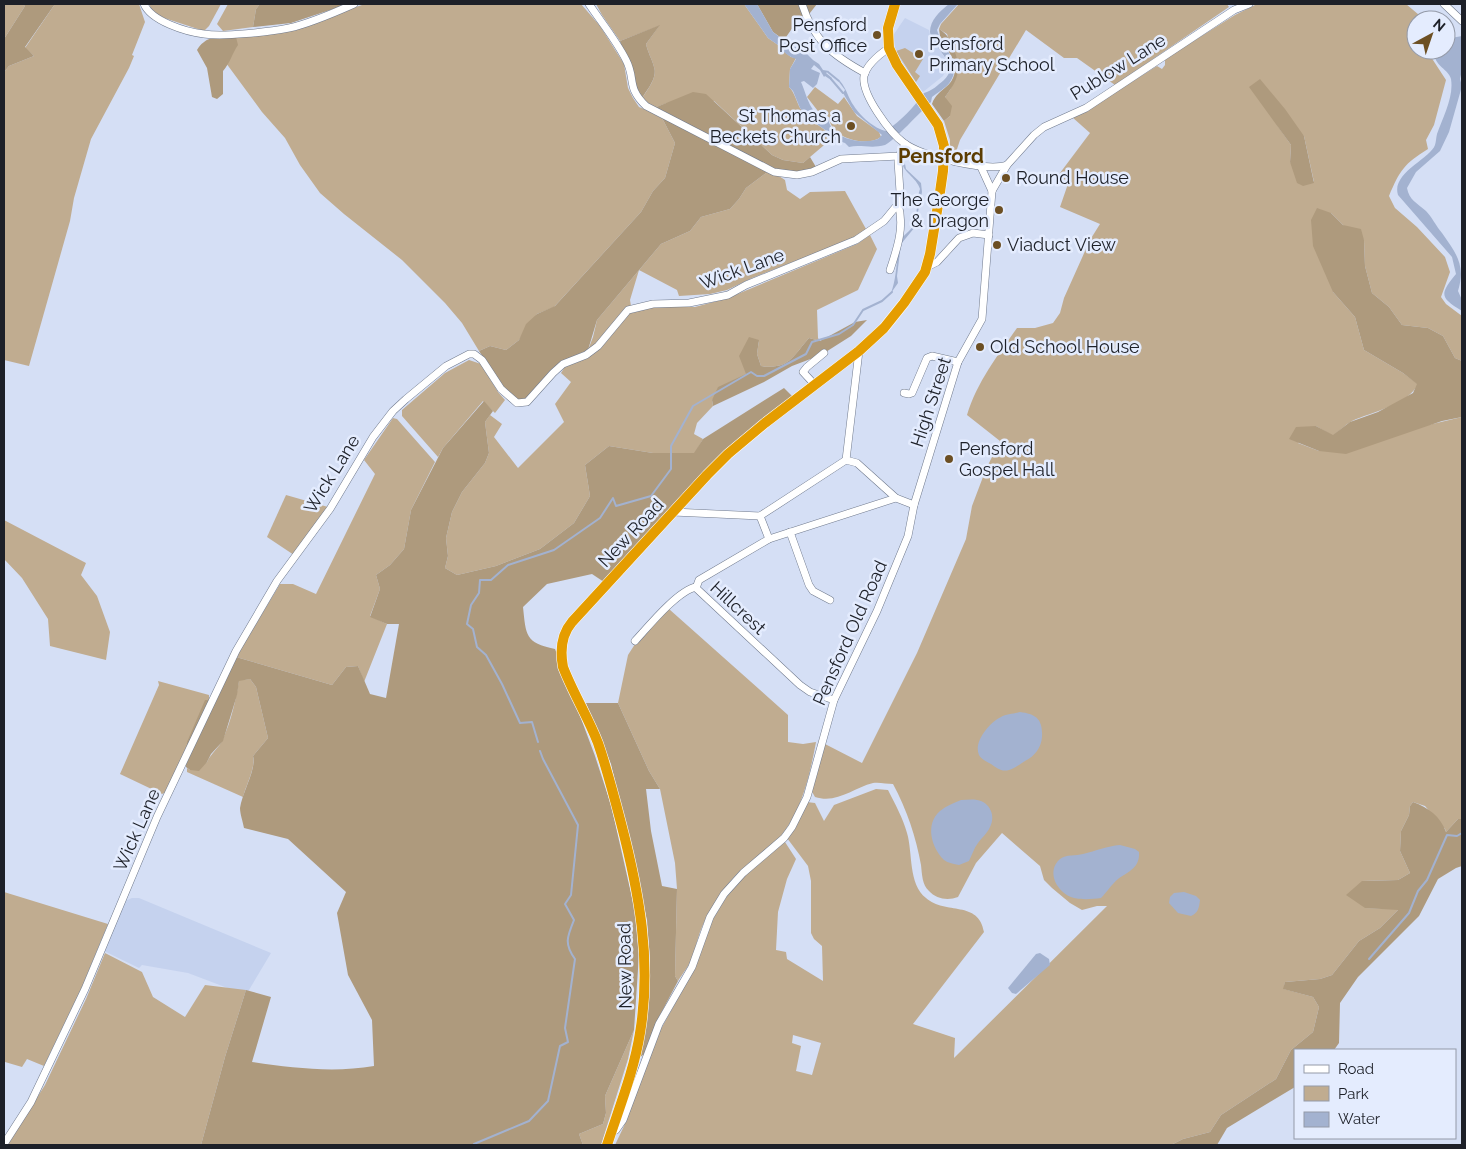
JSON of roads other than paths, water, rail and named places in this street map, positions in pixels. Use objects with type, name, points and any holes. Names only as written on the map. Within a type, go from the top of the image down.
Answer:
[{"type":"highway","points":[[889,48],[888,28],[895,4]]},
{"type":"highway","name":"New Road","points":[[607,1145],[631,1074],[640,1032],[645,969],[643,926],[628,852],[613,792],[593,731],[566,673],[562,657],[563,638],[569,626],[707,475],[741,442],[859,351],[884,328],[896,315],[927,267],[944,158],[942,136],[929,111],[894,59],[889,48]]},
{"type":"street","points":[[144,4],[151,15],[159,20],[204,34],[231,34],[290,28],[354,4]]},
{"type":"street","points":[[589,4],[621,49],[628,63],[632,86],[636,96],[646,106],[774,172],[797,175],[812,172],[840,159],[899,156]]},
{"type":"street","points":[[802,4],[807,18],[825,47],[865,73]]},
{"type":"street","name":"Publow Lane","points":[[1007,165],[1034,134],[1044,127],[1086,108],[1234,10],[1249,4]]},
{"type":"street","points":[[1444,4],[1462,21]]},
{"type":"street","points":[[889,48],[876,59],[865,73],[865,85],[874,106],[887,126],[898,138],[905,144],[944,158],[981,167],[993,168],[1007,165]]},
{"type":"street","points":[[890,270],[900,233],[901,215],[898,204],[900,192],[898,162],[905,144]]},
{"type":"street","name":"High Street","points":[[914,505],[958,362],[982,318],[992,191],[1007,165]]},
{"type":"street","points":[[981,167],[992,191]]},
{"type":"street","name":"Wick Lane","points":[[4,1144],[31,1102],[85,989],[157,818],[236,651],[277,581],[330,509],[373,437],[394,411],[446,366],[469,354],[474,354],[482,360],[501,389],[517,403],[527,402],[563,364],[586,355],[598,346],[628,310],[653,304],[689,303],[728,295],[746,285],[856,240],[884,221],[898,204]]},
{"type":"street","points":[[927,267],[937,262],[959,238],[973,233],[989,236]]},
{"type":"street","points":[[846,460],[859,351]]},
{"type":"street","points":[[814,386],[803,372],[806,367],[824,353]]},
{"type":"street","points":[[904,393],[912,393],[927,358],[932,356],[958,362]]},
{"type":"street","points":[[673,512],[760,516],[846,460],[857,463],[896,498],[914,505]]},
{"type":"street","name":"Hillcrest","points":[[834,700],[810,692],[800,685],[701,594],[696,587],[699,580],[769,539],[896,498]]},
{"type":"street","name":"Pensford Old Road","points":[[612,1131],[616,1130],[624,1120],[659,1024],[692,967],[714,910],[724,894],[743,873],[784,838],[800,812],[807,797],[834,700],[877,611],[908,536],[914,505]]},
{"type":"street","points":[[760,516],[769,539]]},
{"type":"street","points":[[790,532],[813,592],[830,600]]},
{"type":"street","points":[[635,641],[661,613],[687,590],[696,587]]},
{"type":"water","points":[[744,4],[757,4],[773,32],[787,43],[804,51],[823,70],[829,71],[826,73],[832,78],[831,80],[824,77],[814,65],[811,69],[820,73],[817,84],[813,88],[804,81],[801,82],[813,110],[828,119],[835,131],[848,139],[871,141],[878,139],[882,135],[854,112],[843,93],[845,90],[839,82],[840,81],[860,114],[873,125],[886,131],[907,114],[924,93],[937,86],[948,74],[948,62],[935,44],[930,28],[936,16],[949,4],[958,4],[937,30],[953,61],[953,75],[950,82],[932,97],[931,102],[889,143],[870,147],[849,147],[845,143],[833,139],[828,132],[807,117],[800,108],[793,91],[789,87],[790,69],[796,59],[779,49],[778,45],[768,38]]},
{"type":"water","points":[[1462,36],[1462,70],[1460,79],[1462,86],[1449,132],[1440,151],[1416,172],[1407,188],[1412,198],[1430,216],[1455,253],[1461,274],[1458,291],[1462,300],[1462,311],[1449,302],[1444,295],[1447,286],[1456,274],[1452,257],[1398,195],[1397,187],[1405,173],[1426,156],[1435,145],[1452,86],[1450,76],[1436,60],[1456,60],[1456,37]]},
{"type":"water","points":[[903,154],[906,169],[921,183],[922,192],[915,227],[901,244],[897,276],[898,283],[891,293],[900,243],[914,224],[920,189],[903,165]]},
{"type":"water","points":[[1020,712],[1034,716],[1040,722],[1042,737],[1040,745],[1035,754],[1015,768],[1001,770],[979,755],[978,744],[984,733],[997,720],[1005,715]]},
{"type":"water","points":[[961,800],[982,801],[991,810],[992,823],[969,861],[959,865],[944,860],[939,855],[931,836],[931,829],[935,816],[940,811]]},
{"type":"water","points":[[1120,845],[1139,852],[1138,862],[1118,879],[1101,898],[1084,899],[1068,896],[1055,882],[1054,870],[1056,864],[1065,856],[1080,855]]},
{"type":"water","points":[[1184,892],[1196,896],[1200,900],[1198,910],[1191,916],[1178,913],[1169,903],[1170,897],[1174,893]]},
{"type":"water","points":[[1040,953],[1049,959],[1050,965],[1016,994],[1012,993],[1008,988],[1036,954]]},
{"type":"waterway","points":[[828,72],[839,81]]},
{"type":"waterway","points":[[831,79],[843,93]]},
{"type":"waterway","points":[[538,742],[532,722],[520,723],[486,655],[477,647],[473,629],[467,624],[471,605],[479,593],[480,580],[491,580],[508,565],[554,550],[600,518],[613,498],[616,506],[651,496],[671,469],[671,446],[693,406],[751,372],[757,376],[764,376],[806,354],[812,342],[839,334],[853,325],[863,310],[882,301],[892,292]]},
{"type":"waterway","points":[[474,1144],[529,1121],[548,1101],[560,1046],[568,1042],[565,1028],[575,959],[568,945],[574,920],[565,904],[571,895],[578,825],[540,751]]},
{"type":"waterway","points":[[1369,959],[1409,913],[1418,891],[1427,880],[1447,835],[1457,836],[1462,833]]},
{"type":"place","name":"Pensford Post Office","points":[[877,35]]},
{"type":"place","name":"Pensford Primary School","points":[[919,54]]},
{"type":"place","name":"St Thomas a Beckets Church","points":[[851,126]]},
{"type":"place","name":"Round House","points":[[1006,178]]},
{"type":"place","name":"The George & Dragon","points":[[999,210]]},
{"type":"place","name":"Viaduct View","points":[[997,245]]},
{"type":"place","name":"Old School House","points":[[980,347]]},
{"type":"place","name":"Pensford Gospel Hall","points":[[949,459]]},
{"type":"district","name":"Pensford","points":[[941,156]]}]
